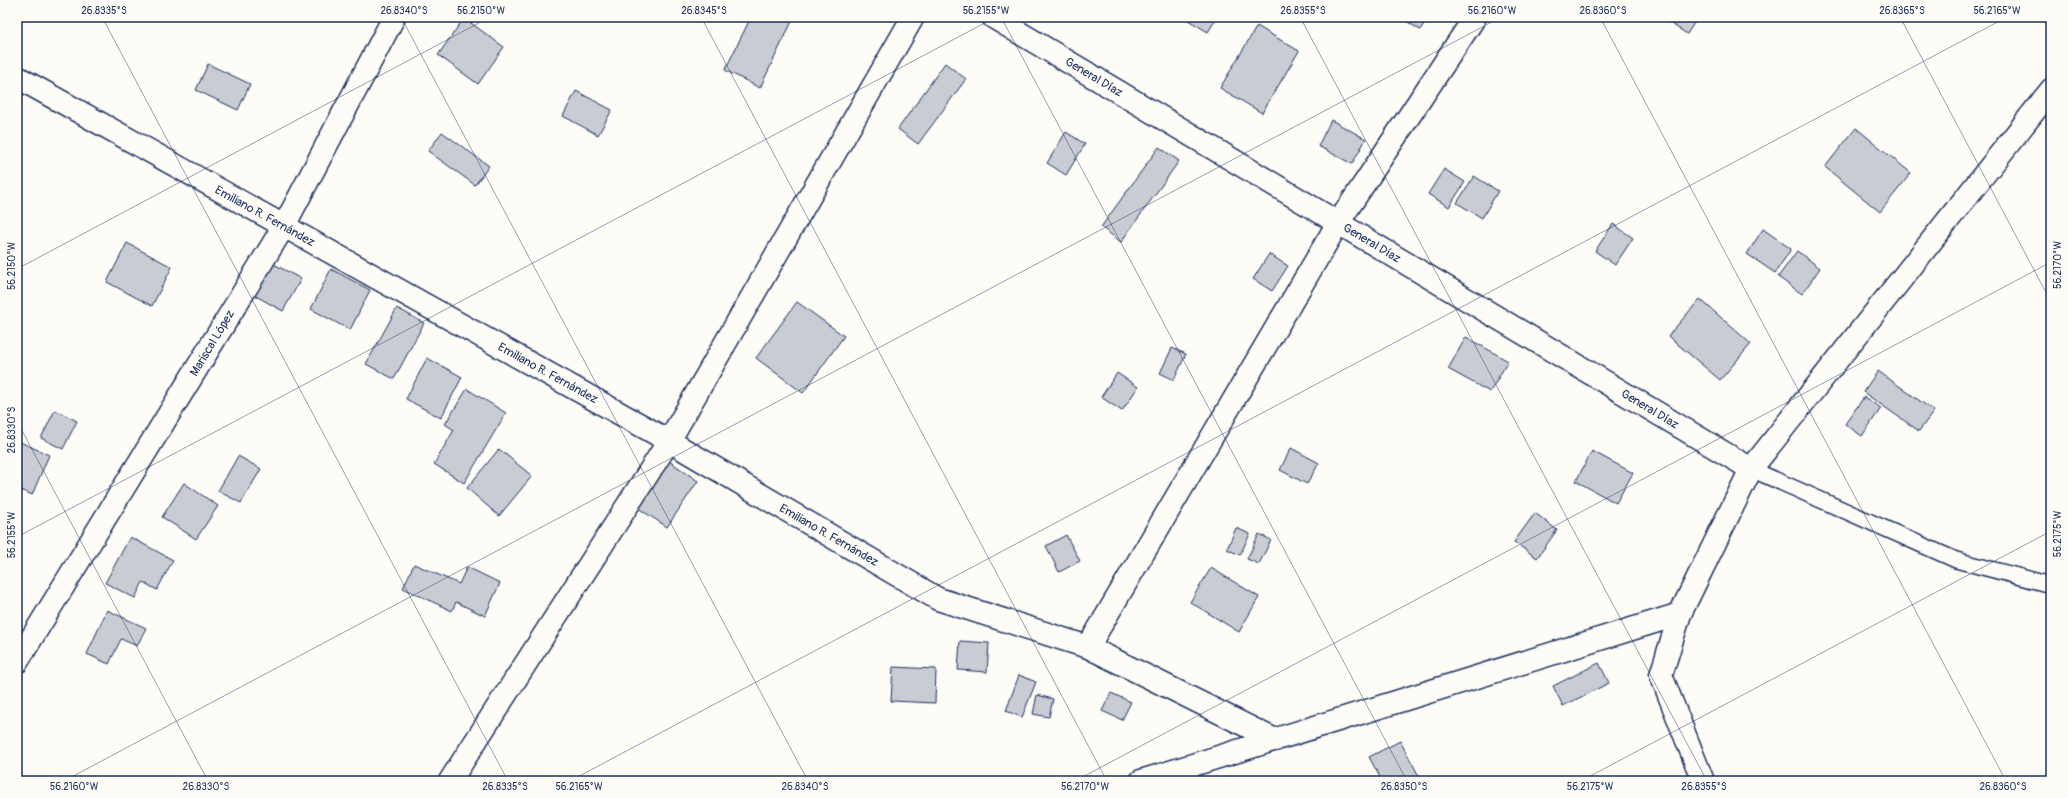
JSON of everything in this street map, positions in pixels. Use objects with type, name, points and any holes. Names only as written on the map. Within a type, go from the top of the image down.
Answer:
[{"type":"street","name":"Mariscal López","points":[[17,662],[284,226],[394,17]]},
{"type":"street","points":[[450,781],[669,441],[913,17]]},
{"type":"street","name":"General Díaz","points":[[993,17],[1751,469]]},
{"type":"street","points":[[1088,647],[1338,223],[1474,17]]},
{"type":"street","name":"Emiliano R. Fernández","points":[[17,77],[669,441],[938,599],[1088,647],[1275,740]]},
{"type":"street","points":[[1703,781],[1661,675],[1680,614],[1751,469],[2051,90]]},
{"type":"street","points":[[1141,781],[1680,614]]},
{"type":"lane","points":[[1751,469],[1956,560],[2051,585]]},
{"type":"building","points":[[751,17],[794,17],[760,88],[725,70]]},
{"type":"building","points":[[1183,17],[1217,17],[1208,32]]},
{"type":"building","points":[[1400,17],[1428,17],[1420,30]]},
{"type":"building","points":[[1698,17],[1687,34],[1662,18]]},
{"type":"building","points":[[464,18],[504,47],[478,84],[438,55]]},
{"type":"building","points":[[1257,26],[1299,51],[1262,113],[1220,88]]},
{"type":"building","points":[[945,63],[966,79],[918,144],[898,129]]},
{"type":"building","points":[[208,64],[250,84],[238,110],[196,90]]},
{"type":"building","points":[[576,91],[612,110],[598,135],[563,116]]},
{"type":"building","points":[[1331,120],[1366,139],[1352,164],[1318,146]]},
{"type":"building","points":[[1856,128],[1911,173],[1880,212],[1825,167]]},
{"type":"building","points":[[442,132],[489,166],[475,185],[428,151]]},
{"type":"building","points":[[1066,132],[1085,144],[1066,175],[1047,163]]},
{"type":"building","points":[[1159,147],[1179,161],[1121,242],[1101,227]]},
{"type":"building","points":[[1444,169],[1465,182],[1449,207],[1428,194]]},
{"type":"building","points":[[1474,176],[1498,191],[1482,218],[1457,203]]},
{"type":"building","points":[[1613,224],[1633,238],[1615,265],[1595,251]]},
{"type":"building","points":[[1763,229],[1791,249],[1775,273],[1747,254]]},
{"type":"building","points":[[127,243],[172,267],[152,306],[107,282]]},
{"type":"building","points":[[1797,251],[1820,268],[1802,294],[1778,277]]},
{"type":"building","points":[[1269,254],[1288,266],[1272,291],[1253,279]]},
{"type":"building","points":[[272,263],[301,279],[283,311],[254,295]]},
{"type":"building","points":[[331,269],[370,290],[350,330],[311,309]]},
{"type":"building","points":[[1700,299],[1751,344],[1720,380],[1668,336]]},
{"type":"building","points":[[797,302],[844,336],[803,393],[756,358]]},
{"type":"building","points":[[397,308],[424,323],[394,379],[366,364]]},
{"type":"building","points":[[1466,337],[1508,361],[1490,392],[1448,369]]},
{"type":"building","points":[[1172,348],[1186,354],[1174,380],[1160,373]]},
{"type":"building","points":[[427,358],[462,377],[441,418],[406,399]]},
{"type":"building","points":[[1878,371],[1934,411],[1919,431],[1863,392]]},
{"type":"building","points":[[1117,373],[1138,387],[1122,411],[1101,397]]},
{"type":"building","points":[[467,389],[506,413],[464,483],[434,464],[454,430],[445,424]]},
{"type":"building","points":[[1864,397],[1881,408],[1862,436],[1845,424]]},
{"type":"building","points":[[55,410],[77,421],[63,449],[41,438]]},
{"type":"building","points":[[18,441],[49,455],[32,495],[17,488]]},
{"type":"building","points":[[1291,448],[1319,463],[1307,484],[1280,470]]},
{"type":"building","points":[[499,449],[532,476],[499,516],[467,488]]},
{"type":"building","points":[[1592,451],[1633,473],[1616,503],[1576,481]]},
{"type":"building","points":[[238,456],[261,469],[241,503],[218,491]]},
{"type":"building","points":[[666,459],[698,481],[667,527],[635,506]]},
{"type":"building","points":[[184,483],[218,506],[196,539],[162,517]]},
{"type":"building","points":[[1535,513],[1557,530],[1537,558],[1514,542]]},
{"type":"building","points":[[1236,528],[1250,534],[1240,555],[1227,549]]},
{"type":"building","points":[[1259,534],[1271,540],[1259,564],[1247,559]]},
{"type":"building","points":[[1066,535],[1080,561],[1059,572],[1046,546]]},
{"type":"building","points":[[130,537],[173,560],[157,590],[143,582],[135,598],[105,583]]},
{"type":"building","points":[[414,564],[459,584],[467,567],[500,583],[485,616],[456,602],[452,611],[403,588]]},
{"type":"building","points":[[1211,568],[1259,597],[1239,632],[1190,602]]},
{"type":"building","points":[[107,610],[146,628],[137,646],[121,639],[109,664],[87,654]]},
{"type":"building","points":[[960,641],[989,643],[987,672],[958,670]]},
{"type":"building","points":[[1599,663],[1609,683],[1563,706],[1553,686]]},
{"type":"building","points":[[893,667],[936,669],[935,703],[891,701]]},
{"type":"building","points":[[1019,675],[1036,682],[1022,717],[1006,711]]},
{"type":"building","points":[[1111,693],[1131,702],[1122,720],[1102,711]]},
{"type":"building","points":[[1037,695],[1053,699],[1049,717],[1033,714]]},
{"type":"building","points":[[1400,741],[1419,776],[1410,781],[1382,781],[1369,757]]}]
